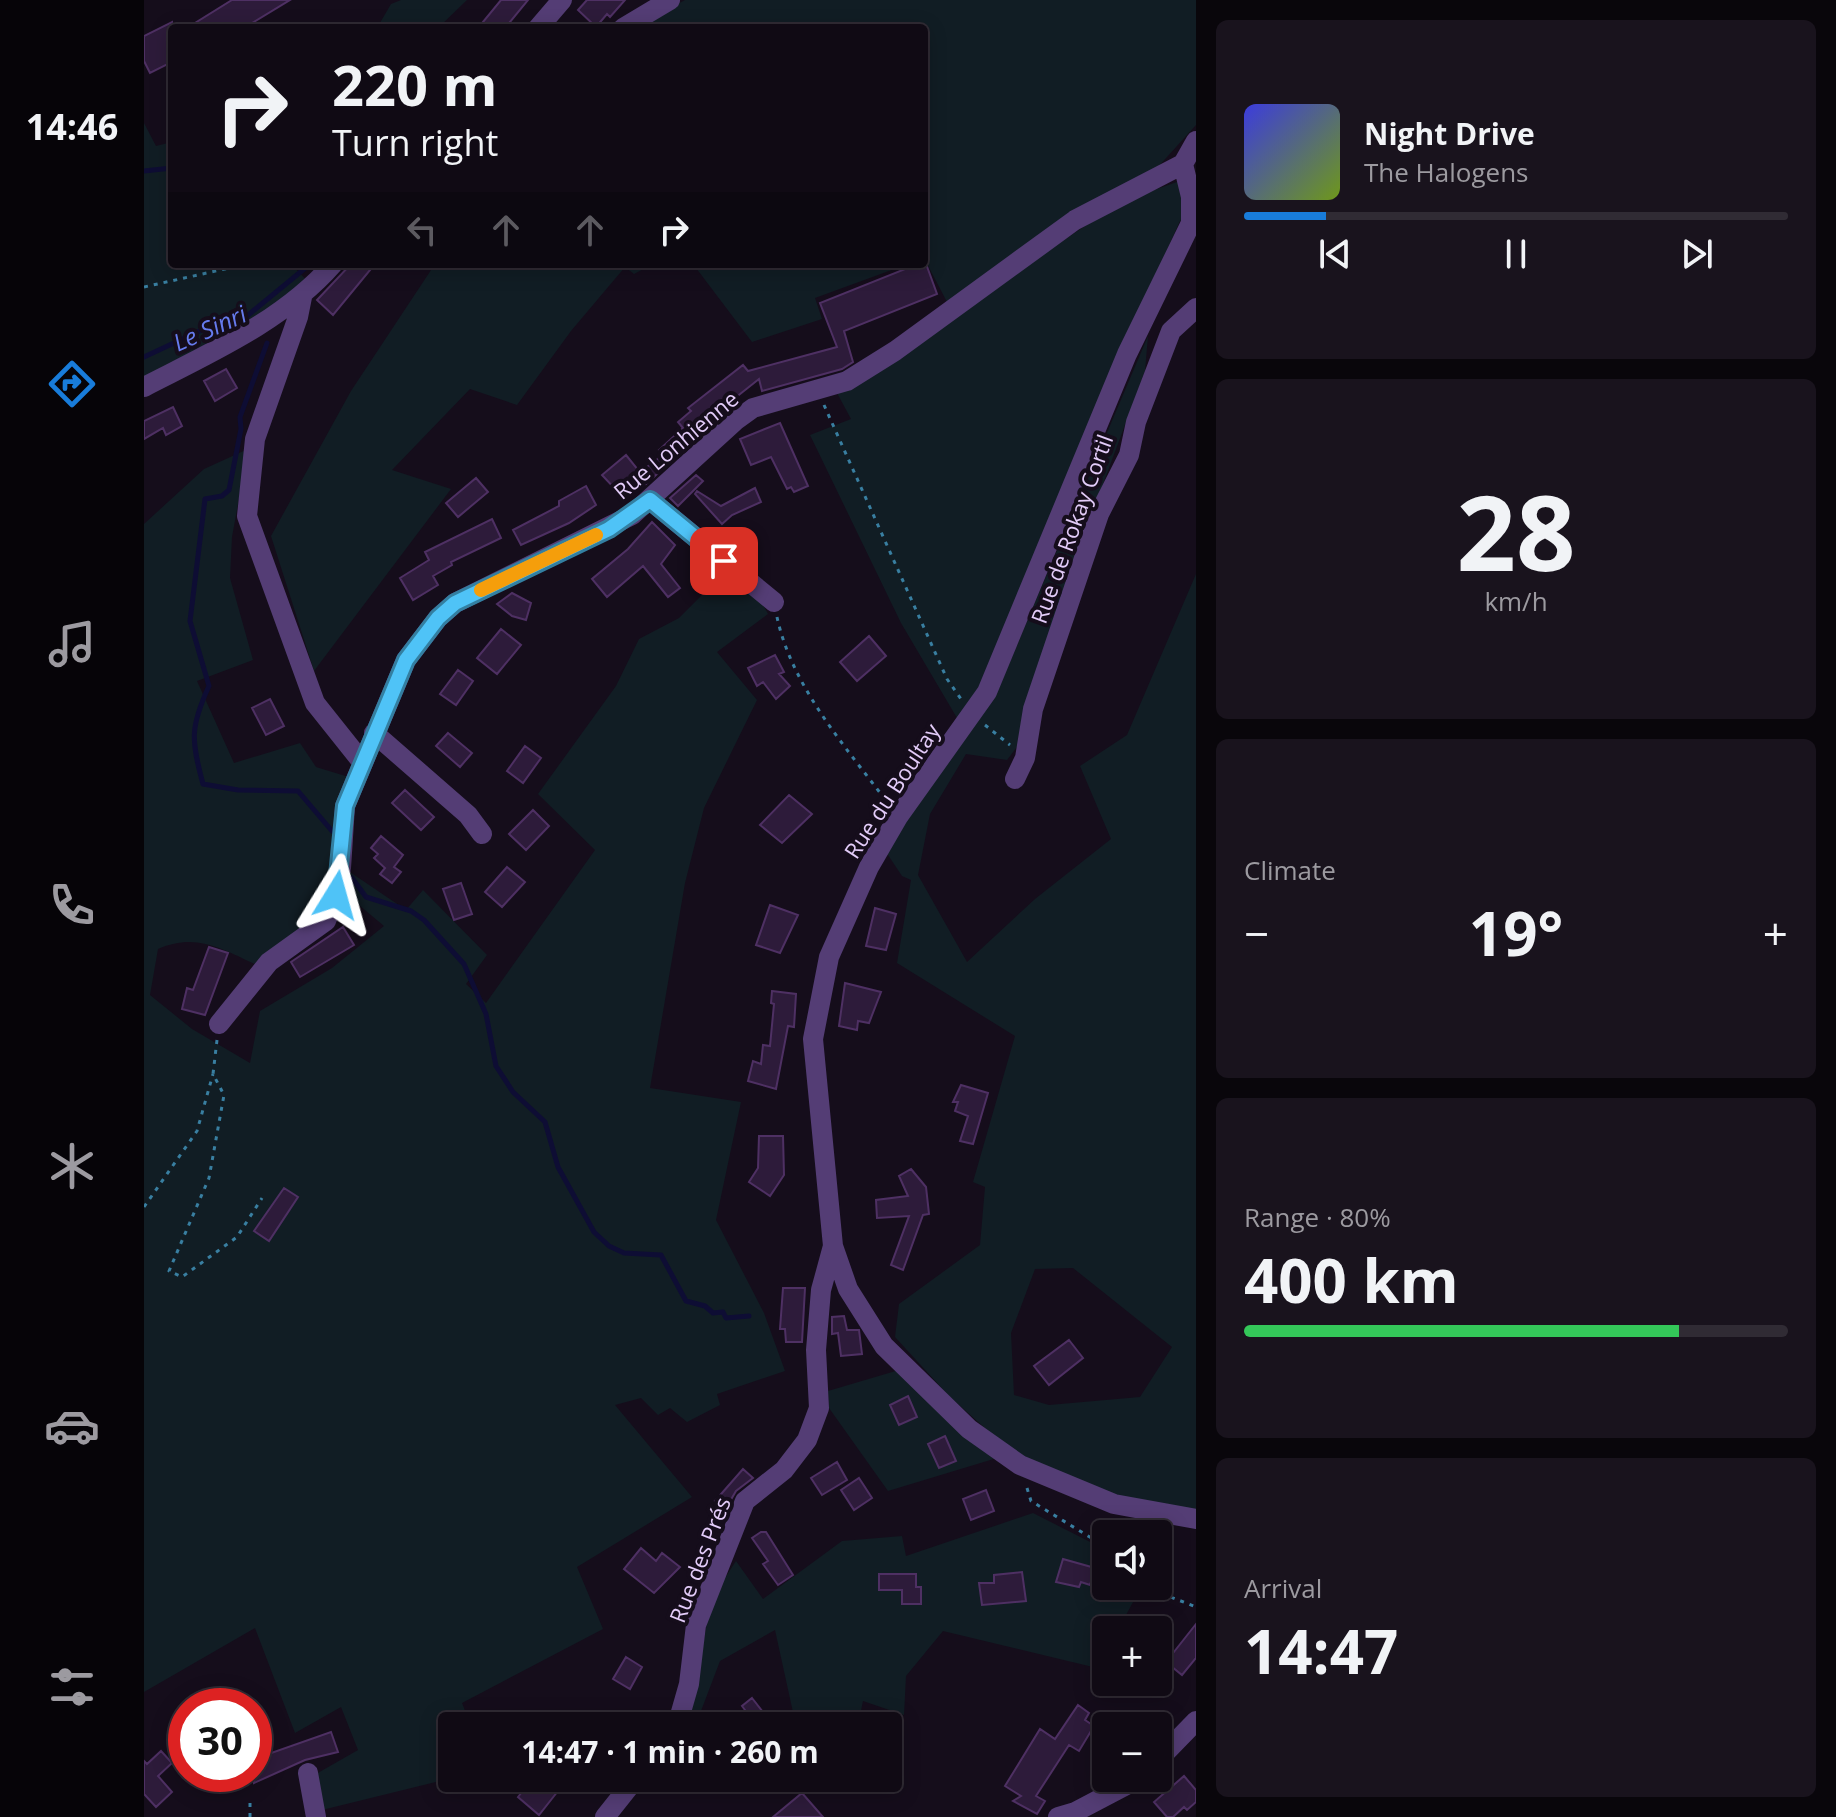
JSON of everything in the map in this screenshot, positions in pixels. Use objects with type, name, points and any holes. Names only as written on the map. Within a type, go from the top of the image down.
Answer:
[{"type":"street","points":[[541,24],[562,0]]},
{"type":"street","points":[[630,24],[670,0]]},
{"type":"street","points":[[1183,164],[1196,141]]},
{"type":"street","name":"Rue du Boultay","points":[[1183,164],[1194,196],[1191,223],[1127,354],[987,692],[898,817],[869,867],[829,957],[813,1039],[833,1246],[848,1289],[884,1346],[969,1429],[1020,1465],[1114,1504],[1196,1519]]},
{"type":"street","name":"Rue Lonhienne","points":[[219,1024],[269,962],[326,921],[336,895],[341,868],[345,806],[362,762],[406,660],[455,603],[609,529],[650,500],[753,408],[847,381],[895,351],[1075,220],[1183,164]]},
{"type":"street","points":[[144,387],[217,350],[302,297],[329,268]]},
{"type":"street","points":[[302,297],[298,317],[255,439],[247,516],[315,703],[362,762]]},
{"type":"street","name":"Rue de Rokay Cortil","points":[[1015,779],[1025,758],[1033,709],[1099,514],[1129,455],[1136,422],[1171,331],[1196,308]]},
{"type":"street","points":[[650,500],[774,602]]},
{"type":"street","points":[[374,733],[468,815],[482,834]]},
{"type":"street","name":"Rue des Prés","points":[[681,1712],[689,1684],[696,1625],[745,1501],[792,1460],[807,1440],[819,1408],[817,1335],[821,1290],[833,1246]]},
{"type":"street","points":[[1172,1746],[1196,1721]]},
{"type":"street","points":[[308,1773],[316,1817]]},
{"type":"street","points":[[605,1817],[625,1792]]},
{"type":"street","points":[[1058,1817],[1111,1792]]},
{"type":"path","points":[[144,287],[227,268]]},
{"type":"path","points":[[817,391],[947,679],[972,714],[1025,758]]},
{"type":"path","points":[[774,602],[781,640],[818,709],[898,817]]},
{"type":"path","points":[[144,1207],[197,1131],[213,1074],[219,1024]]},
{"type":"path","points":[[213,1074],[224,1095],[209,1178],[169,1271],[182,1277],[237,1237],[262,1198]]},
{"type":"path","points":[[1020,1465],[1031,1501],[1092,1538]]},
{"type":"path","points":[[1172,1597],[1196,1607]]},
{"type":"path","points":[[250,1798],[250,1817]]},
{"type":"shaded area","points":[[401,0],[467,0],[442,24],[379,24],[391,4]]},
{"type":"shaded area","points":[[685,0],[1196,0],[1196,125],[1157,168],[947,302],[928,266],[928,24],[641,24]]},
{"type":"shaded area","points":[[144,123],[156,146],[168,143],[168,268],[295,268],[313,287],[144,387]]},
{"type":"shaded area","points":[[1180,181],[1188,218],[1180,221],[1102,394],[975,702],[957,718],[901,623],[810,435],[851,419],[837,393],[1122,201]]},
{"type":"shaded area","points":[[432,268],[624,268],[571,331],[517,405],[470,389],[392,470],[451,489],[314,671],[271,536],[351,391]]},
{"type":"shaded area","points":[[626,268],[645,268],[634,274]]},
{"type":"shaded area","points":[[696,268],[897,268],[815,298],[822,319],[752,342]]},
{"type":"shaded area","points":[[1148,336],[1145,371],[1090,519],[1023,739],[1007,760],[966,754],[930,814],[918,875],[967,962],[1035,899],[1111,839],[1080,766],[1127,735],[1196,574],[1196,1513],[1116,1500],[1023,1462],[949,1396],[895,1337],[899,1304],[980,1245],[985,1187],[973,1182],[1015,1036],[897,963],[911,880],[902,876],[886,852],[930,780],[994,699]],"holes":[[[1073,1268],[1172,1347],[1140,1397],[1049,1405],[1014,1395],[1011,1333],[1035,1269]]]},
{"type":"shaded area","points":[[248,449],[232,537],[230,578],[253,660],[197,681],[234,763],[300,743],[316,767],[352,778],[335,867],[321,916],[257,965],[220,948],[197,942],[172,944],[158,949],[150,995],[192,1029],[250,1063],[260,1011],[332,968],[384,926],[347,895],[347,870],[406,910],[423,890],[487,955],[466,984],[486,1003],[595,850],[538,794],[616,686],[639,639],[679,618],[726,571],[760,599],[768,614],[717,652],[757,700],[704,808],[685,883],[650,1088],[741,1102],[716,1220],[764,1313],[785,1371],[717,1394],[720,1405],[687,1422],[670,1408],[658,1415],[641,1398],[615,1405],[692,1497],[577,1567],[603,1629],[462,1703],[466,1712],[438,1712],[438,1781],[322,1810],[316,1774],[358,1750],[341,1707],[295,1733],[255,1628],[144,1692],[144,524],[204,469]]},
{"type":"shaded area","points":[[899,1370],[997,1458],[888,1491],[829,1408],[828,1391]]},
{"type":"shaded area","points":[[1033,1513],[1092,1543],[1092,1600],[1134,1600],[1126,1616],[1092,1616],[1092,1667],[943,1631],[906,1676],[904,1715],[863,1701],[861,1712],[793,1712],[775,1630],[720,1661],[701,1711],[692,1712],[711,1599],[736,1561],[763,1599],[842,1541],[902,1536],[906,1556]]},
{"type":"building","points":[[232,0],[290,0],[251,24],[193,24]]},
{"type":"building","points":[[501,0],[528,0],[508,24],[481,24]]},
{"type":"building","points":[[587,0],[625,0],[610,17],[607,14],[599,24],[593,24],[578,10]]},
{"type":"building","points":[[168,24],[168,64],[150,73],[144,61],[144,36]]},
{"type":"building","points":[[347,268],[372,268],[333,315],[317,300]]},
{"type":"building","points":[[908,268],[928,268],[937,294],[844,331],[853,362],[842,369],[762,391],[759,379],[701,425],[706,430],[646,484],[639,473],[663,455],[659,450],[683,428],[678,422],[691,411],[688,408],[743,365],[748,371],[837,347],[820,303]]},
{"type":"building","points":[[226,369],[237,388],[215,401],[204,381]]},
{"type":"building","points":[[173,407],[182,426],[166,435],[163,428],[144,439],[144,421]]},
{"type":"building","points":[[780,423],[808,486],[794,492],[791,487],[787,489],[771,457],[751,465],[740,439]]},
{"type":"building","points":[[626,455],[639,471],[616,490],[602,475]]},
{"type":"building","points":[[696,475],[703,481],[678,506],[670,498]]},
{"type":"building","points":[[476,478],[488,492],[458,517],[446,503]]},
{"type":"building","points":[[586,486],[596,505],[569,523],[521,545],[513,530],[559,506],[559,501]]},
{"type":"building","points":[[755,488],[761,502],[732,515],[722,524],[695,494],[697,491],[721,506]]},
{"type":"building","points":[[492,519],[501,538],[451,562],[452,565],[433,576],[438,585],[413,600],[400,578],[429,560],[425,552]]},
{"type":"building","points":[[652,522],[675,545],[661,564],[680,588],[668,597],[643,566],[607,597],[592,579],[628,549]]},
{"type":"building","points":[[512,593],[531,603],[526,620],[512,616],[497,604]]},
{"type":"building","points":[[501,629],[521,645],[497,674],[477,658]]},
{"type":"building","points":[[869,636],[886,656],[857,681],[840,662]]},
{"type":"building","points":[[775,655],[784,672],[779,674],[790,686],[776,699],[763,682],[757,686],[748,668]]},
{"type":"building","points":[[458,670],[473,681],[456,705],[440,694]]},
{"type":"building","points":[[270,699],[284,726],[266,735],[252,708]]},
{"type":"building","points":[[448,733],[472,753],[460,767],[436,746]]},
{"type":"building","points":[[525,746],[541,758],[523,783],[507,771]]},
{"type":"building","points":[[405,790],[434,817],[421,830],[392,803]]},
{"type":"building","points":[[789,795],[812,814],[782,843],[760,825]]},
{"type":"building","points":[[533,810],[549,826],[526,850],[509,834]]},
{"type":"building","points":[[381,836],[403,855],[394,867],[401,872],[392,883],[380,874],[385,868],[374,858],[378,854],[371,848]]},
{"type":"building","points":[[507,867],[525,882],[502,907],[485,892]]},
{"type":"building","points":[[461,883],[472,914],[454,920],[443,889]]},
{"type":"building","points":[[770,905],[798,915],[780,953],[756,945]]},
{"type":"building","points":[[875,908],[896,914],[886,950],[866,946]]},
{"type":"building","points":[[343,927],[354,945],[300,977],[291,962]]},
{"type":"building","points":[[209,947],[228,953],[205,1015],[182,1009],[187,988],[193,990]]},
{"type":"building","points":[[845,983],[881,992],[869,1023],[858,1021],[857,1030],[839,1026]]},
{"type":"building","points":[[772,991],[796,994],[794,1027],[788,1026],[776,1089],[748,1081],[753,1061],[761,1064],[763,1045],[770,1046],[774,1004],[771,1003]]},
{"type":"building","points":[[961,1085],[988,1093],[973,1144],[960,1141],[968,1116],[955,1111],[958,1102],[953,1102]]},
{"type":"building","points":[[759,1136],[783,1136],[784,1175],[770,1196],[749,1182],[758,1168]]},
{"type":"building","points":[[911,1169],[926,1187],[929,1214],[923,1215],[903,1270],[891,1265],[909,1216],[877,1218],[876,1200],[908,1196],[899,1176]]},
{"type":"building","points":[[284,1188],[298,1197],[269,1241],[254,1231]]},
{"type":"building","points":[[783,1288],[805,1288],[802,1342],[786,1342],[785,1329],[780,1329]]},
{"type":"building","points":[[844,1316],[847,1330],[859,1330],[862,1354],[841,1356],[838,1333],[832,1334],[832,1317]]},
{"type":"building","points":[[1069,1340],[1083,1358],[1049,1385],[1034,1366]]},
{"type":"building","points":[[908,1396],[917,1417],[899,1425],[890,1405]]},
{"type":"building","points":[[945,1436],[956,1461],[939,1468],[928,1444]]},
{"type":"building","points":[[837,1462],[847,1480],[822,1495],[811,1478]]},
{"type":"building","points":[[743,1469],[753,1478],[736,1491],[725,1510],[715,1501]]},
{"type":"building","points":[[859,1478],[872,1498],[854,1510],[841,1490]]},
{"type":"building","points":[[986,1490],[994,1511],[971,1520],[963,1499]]},
{"type":"building","points":[[766,1532],[793,1575],[778,1585],[763,1564],[768,1561],[752,1538]]},
{"type":"building","points":[[641,1548],[656,1561],[662,1553],[680,1567],[654,1593],[624,1569]]},
{"type":"building","points":[[1063,1559],[1092,1567],[1090,1585],[1081,1582],[1079,1587],[1056,1582]]},
{"type":"building","points":[[1022,1572],[1026,1601],[982,1605],[979,1583],[994,1583],[994,1575]]},
{"type":"building","points":[[879,1574],[916,1574],[916,1587],[921,1587],[921,1604],[902,1604],[902,1590],[879,1590]]},
{"type":"building","points":[[1196,1624],[1196,1658],[1182,1675],[1172,1667],[1172,1654]]},
{"type":"building","points":[[626,1657],[642,1667],[630,1689],[613,1679]]},
{"type":"building","points":[[752,1698],[763,1712],[746,1712],[742,1706]]},
{"type":"building","points":[[1078,1705],[1089,1713],[1085,1720],[1092,1725],[1092,1729],[1079,1751],[1069,1745],[1036,1796],[1045,1801],[1037,1814],[1013,1801],[1021,1796],[1005,1786],[1040,1729],[1055,1739]]},
{"type":"building","points":[[331,1732],[338,1752],[305,1760],[272,1775],[272,1753]]},
{"type":"building","points":[[161,1751],[168,1759],[168,1767],[158,1776],[168,1787],[168,1792],[172,1792],[156,1807],[144,1794],[144,1761],[147,1764]]},
{"type":"building","points":[[1184,1776],[1196,1790],[1196,1802],[1187,1810],[1184,1807],[1173,1817],[1167,1817],[1154,1802],[1166,1792],[1172,1792],[1172,1786]]},
{"type":"building","points":[[522,1792],[557,1792],[539,1815],[518,1797]]},
{"type":"building","points":[[802,1793],[823,1817],[773,1817]]},
{"type":"waterway","points":[[144,171],[168,168]]},
{"type":"waterway","name":"Le Sinri","points":[[144,357],[206,328],[247,316],[305,268]]},
{"type":"waterway","points":[[267,343],[240,417],[241,429],[229,490],[222,496],[205,499],[190,621],[209,686],[198,712],[194,734],[196,756],[203,784],[238,790],[298,791],[332,831]]},
{"type":"waterway","points":[[352,878],[366,897],[411,911],[424,920],[464,964],[486,1014],[496,1066],[513,1092],[545,1122],[558,1167],[594,1232],[609,1246],[624,1253],[661,1255],[686,1301],[705,1306],[713,1313],[723,1312],[726,1318],[749,1316]]},
{"type":"slow traffic","points":[[481,590],[596,535]]},
{"type":"route","points":[[336,895],[345,806],[362,762],[406,660],[438,618],[455,603],[609,529],[650,500],[724,561]]}]
